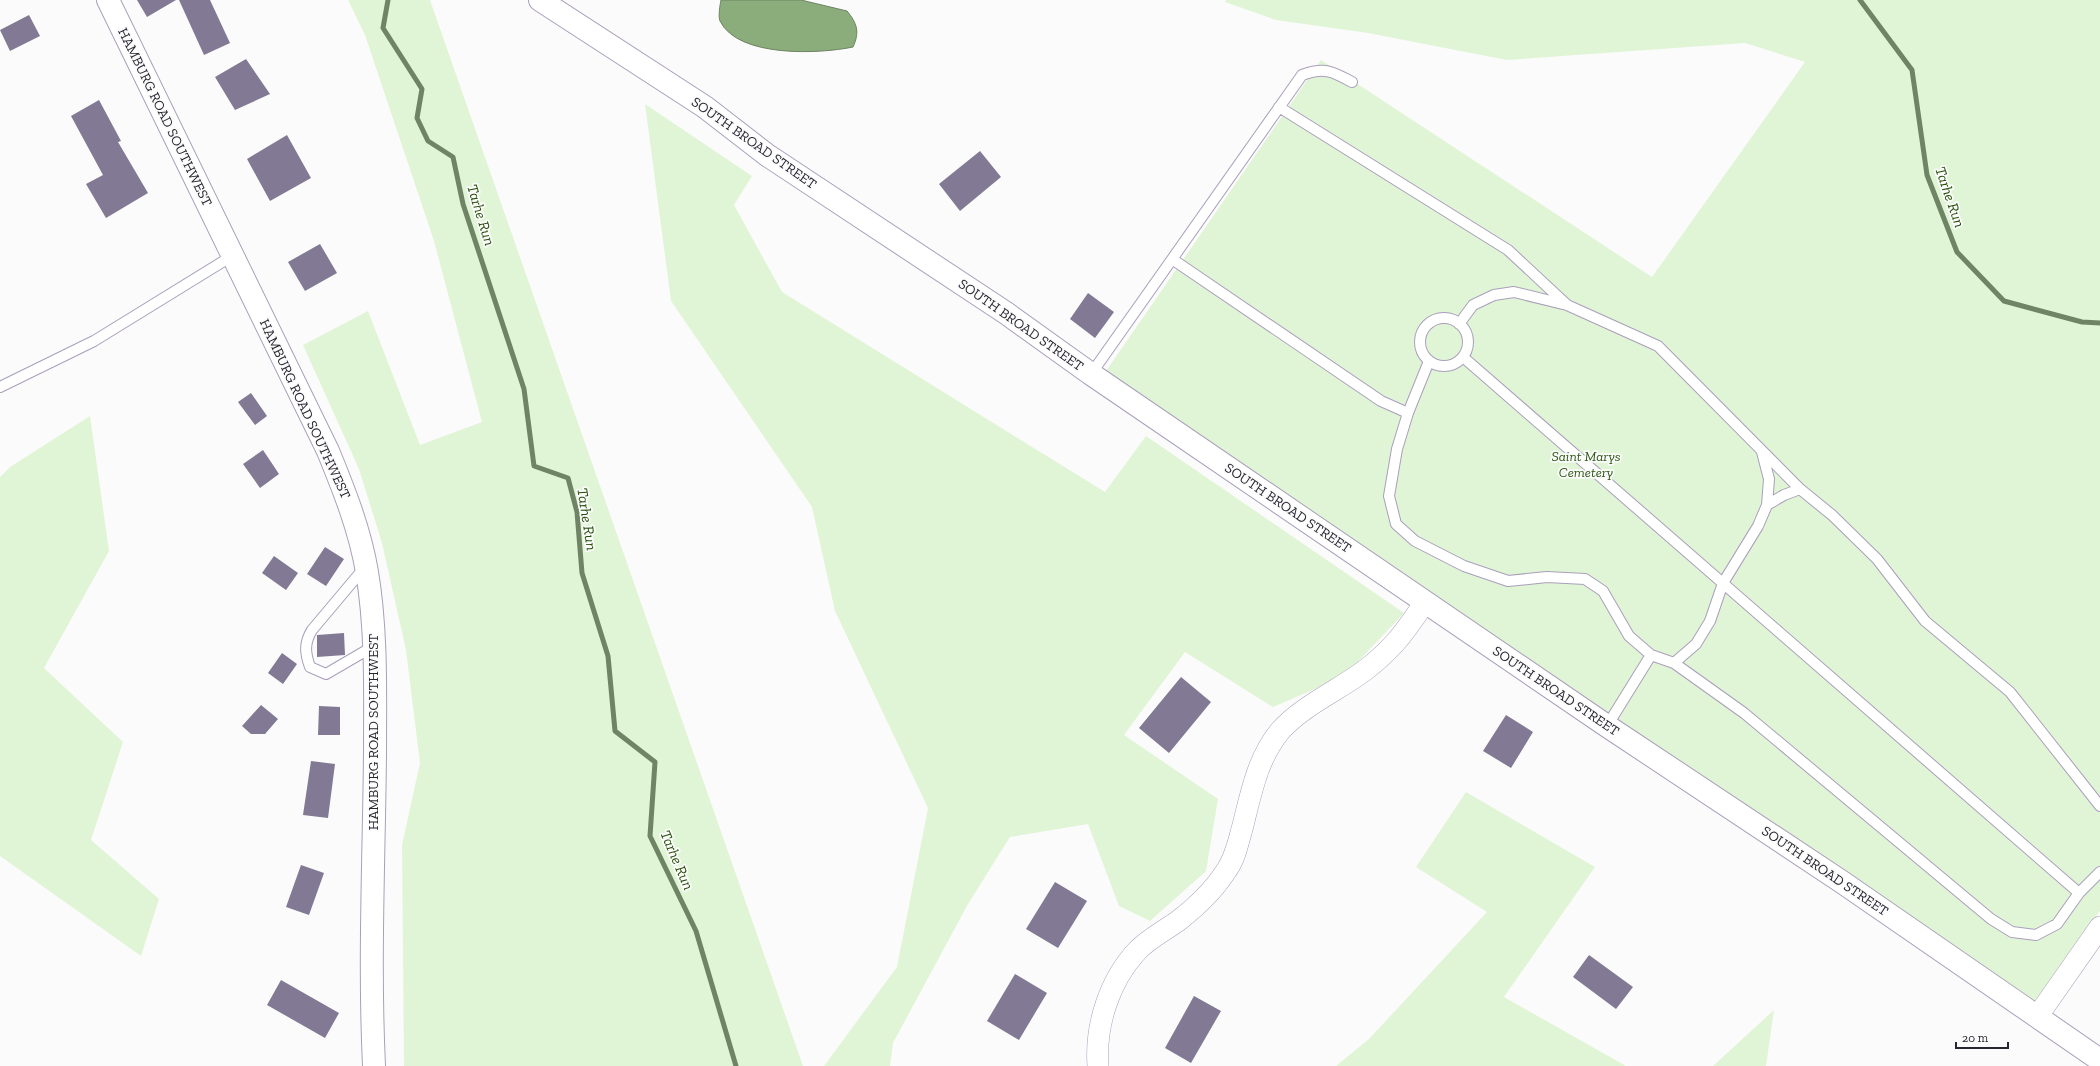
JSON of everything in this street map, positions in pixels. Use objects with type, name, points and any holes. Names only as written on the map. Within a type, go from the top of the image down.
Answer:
[{"type":"street","name":"HAMBURG ROAD SOUTHWEST","points":[[108,0],[336,471],[348,498],[366,566],[374,646],[375,684],[372,987],[374,1066]]},
{"type":"street","name":"SOUTH BROAD STREET","points":[[540,0],[705,107],[767,155],[1006,313],[1091,374],[1607,726],[1842,882],[2100,1060]]},
{"type":"street","points":[[1098,1066],[1099,1033],[1112,988],[1123,968],[1137,951],[1196,906],[1213,889],[1227,870],[1237,848],[1256,775],[1266,750],[1291,721],[1363,672],[1388,652],[1401,639],[1425,602]]},
{"type":"street","points":[[2037,1017],[2100,927]]},
{"type":"lane","points":[[1091,374],[1302,75],[1316,70],[1332,71],[1352,82]]},
{"type":"lane","points":[[1279,107],[1508,250],[1567,305]]},
{"type":"lane","points":[[0,387],[94,341],[232,256]]},
{"type":"lane","points":[[1172,259],[1381,401],[1408,413]]},
{"type":"lane","points":[[1459,324],[1473,305],[1494,294],[1514,292],[1567,305],[1658,346],[1800,489],[1832,515],[1877,559],[1925,621],[2010,692],[2090,791],[2100,806]]},
{"type":"lane","points":[[1442,319],[1451,320],[1459,324],[1465,331],[1468,340],[1467,349],[1463,357],[1456,363],[1447,366],[1438,365],[1429,361],[1424,354],[1421,345],[1421,336],[1426,328],[1433,322],[1442,319]]},
{"type":"lane","points":[[1463,357],[2079,893]]},
{"type":"lane","points":[[1429,361],[1408,413],[1397,449],[1388,496],[1396,524],[1415,541],[1457,562],[1508,581],[1547,577],[1585,579],[1603,591],[1629,636],[1651,655],[1674,663],[1744,713],[1991,918],[2012,932],[2036,935],[2057,924],[2079,893],[2100,873]]},
{"type":"lane","points":[[1674,663],[1696,644],[1710,621],[1723,584],[1758,526],[1767,505],[1769,479],[1762,452]]},
{"type":"lane","points":[[1767,505],[1784,495],[1800,489]]},
{"type":"lane","points":[[366,566],[312,630],[306,639],[305,652],[310,668],[326,674],[374,646]]},
{"type":"lane","points":[[1607,726],[1651,655]]},
{"type":"green space","points":[[348,0],[430,0],[803,1066],[404,1066],[402,845],[420,763],[406,650],[382,543],[359,469],[303,345],[368,311],[420,445],[482,422],[434,241],[365,35]]},
{"type":"green space","name":"Saint Marys Cemetery","points":[[1226,0],[2100,0],[2100,911],[2036,1000],[2026,998],[1106,371],[1321,60],[1652,277],[1805,62],[1745,43],[1507,60],[1368,33],[1276,20],[1225,2]]},
{"type":"green space","points":[[645,104],[752,176],[734,205],[782,292],[1105,492],[1146,436],[1404,613],[1351,669],[1315,689],[1273,707],[1185,652],[1124,735],[1218,799],[1206,871],[1150,921],[1119,906],[1088,824],[1010,837],[968,904],[893,1043],[890,1066],[824,1066],[897,967],[928,808],[835,611],[812,507],[671,301]]},
{"type":"green space","points":[[90,416],[109,551],[44,668],[123,742],[91,840],[159,899],[141,956],[0,856],[0,477],[10,467]]},
{"type":"green space","points":[[1466,792],[1595,867],[1504,997],[1626,1066],[1336,1066],[1369,1039],[1487,912],[1416,867]]},
{"type":"green space","points":[[1774,1010],[1766,1066],[1713,1066]]},
{"type":"shaded area","points":[[721,0],[801,0],[847,11],[855,24],[857,32],[855,42],[853,47],[801,52],[761,47],[744,42],[730,33],[720,21],[719,10]]},
{"type":"building","points":[[137,0],[176,0],[147,17]]},
{"type":"building","points":[[179,0],[210,0],[230,43],[204,55]]},
{"type":"building","points":[[29,15],[40,36],[10,51],[0,30]]},
{"type":"building","points":[[246,59],[270,94],[235,110],[215,77]]},
{"type":"building","points":[[99,100],[121,141],[118,142],[148,193],[106,218],[86,184],[103,175],[71,116]]},
{"type":"building","points":[[287,135],[311,178],[270,201],[247,159]]},
{"type":"building","points":[[980,151],[1001,177],[960,211],[939,184]]},
{"type":"building","points":[[320,244],[337,273],[305,291],[288,262]]},
{"type":"building","points":[[1088,293],[1114,312],[1095,338],[1070,319]]},
{"type":"building","points":[[251,393],[267,416],[255,425],[238,402]]},
{"type":"building","points":[[263,450],[279,474],[260,488],[243,464]]},
{"type":"building","points":[[325,547],[344,559],[326,586],[307,574]]},
{"type":"building","points":[[274,556],[298,573],[286,590],[262,573]]},
{"type":"building","points":[[344,633],[345,655],[317,657],[317,635]]},
{"type":"building","points":[[282,653],[297,664],[283,684],[268,673]]},
{"type":"building","points":[[1181,677],[1211,702],[1169,753],[1139,728]]},
{"type":"building","points":[[261,705],[278,719],[265,734],[251,734],[242,726]]},
{"type":"building","points":[[319,706],[340,707],[340,735],[318,735]]},
{"type":"building","points":[[1506,715],[1533,732],[1511,768],[1483,751]]},
{"type":"building","points":[[311,761],[335,764],[328,818],[303,815]]},
{"type":"building","points":[[301,865],[324,873],[309,915],[286,907]]},
{"type":"building","points":[[1055,882],[1087,901],[1058,948],[1026,929]]},
{"type":"building","points":[[1589,955],[1633,987],[1616,1009],[1573,977]]},
{"type":"building","points":[[1015,974],[1047,993],[1019,1040],[987,1021]]},
{"type":"building","points":[[281,980],[339,1013],[325,1038],[267,1005]]},
{"type":"building","points":[[1194,996],[1221,1011],[1191,1063],[1165,1048]]},
{"type":"waterway","name":"Tarhe Run","points":[[388,0],[383,28],[422,89],[417,118],[428,141],[453,157],[463,204],[524,389],[534,466],[568,478],[577,512],[582,573],[608,656],[615,731],[655,762],[650,836],[696,931],[736,1066]]},
{"type":"waterway","name":"Tarhe Run","points":[[1860,0],[1912,70],[1927,175],[1957,252],[2004,301],[2082,322],[2100,323]]}]
